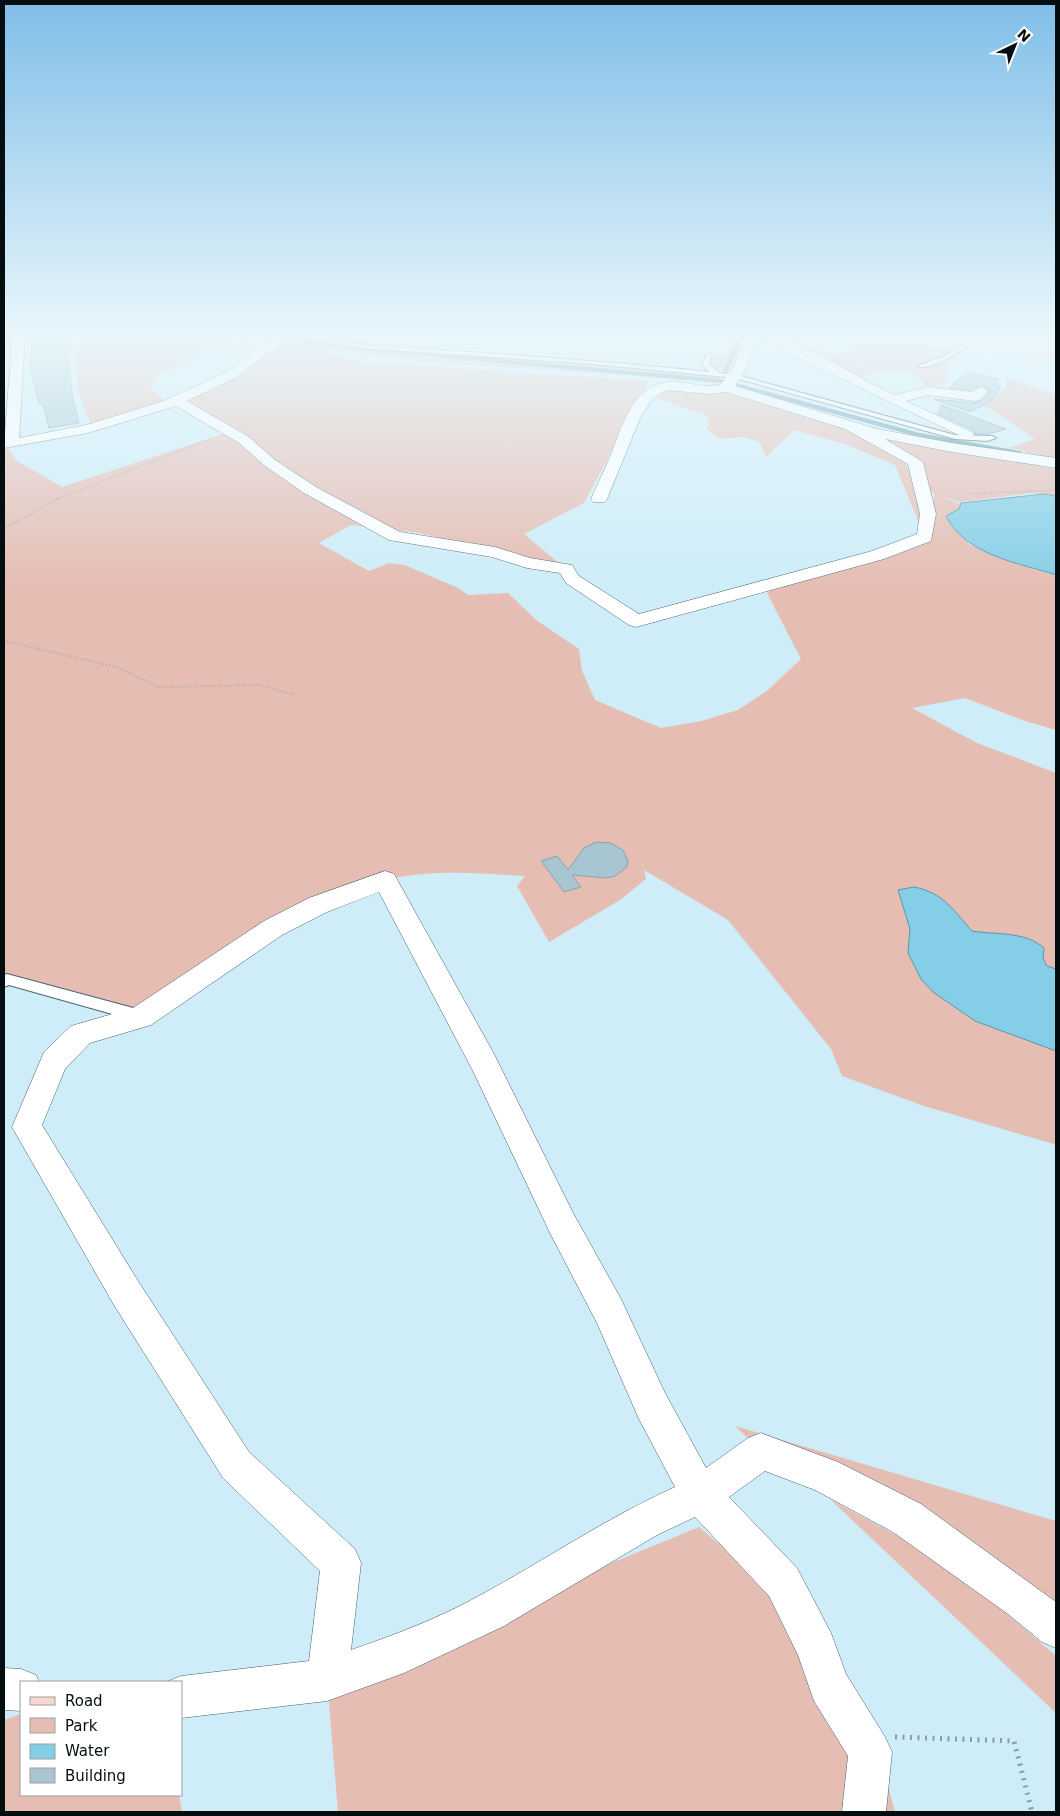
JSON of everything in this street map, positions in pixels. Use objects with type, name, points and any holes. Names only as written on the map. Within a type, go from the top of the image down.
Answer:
[{"type":"street","points":[[10,417],[7,444],[135,417]]},
{"type":"street","points":[[203,417],[244,440],[270,463],[310,490],[395,536],[495,552],[527,563],[566,569],[572,579],[636,621],[878,555],[925,537],[928,514],[915,462],[850,426]]},
{"type":"street","points":[[599,499],[634,417]]},
{"type":"street","points":[[825,417],[850,426],[954,449],[1056,463]]},
{"type":"street","points":[[931,417],[968,435]]},
{"type":"street","points":[[327,1680],[342,1563],[236,1465],[126,1294],[26,1127],[54,1061],[81,1034],[141,1016],[273,928],[318,905],[385,880],[416,933],[484,1062],[562,1224],[609,1312],[652,1406],[700,1494],[783,1582],[816,1648],[829,1686],[870,1752],[864,1812]]},
{"type":"street","points":[[182,1697],[327,1680],[404,1652],[490,1612],[644,1521],[700,1494],[761,1451],[825,1475],[907,1518],[1022,1600],[1056,1628]]},
{"type":"street","points":[[4,1689],[20,1690]]},
{"type":"lane","points":[[875,417],[955,437],[968,435],[984,440],[992,438]]},
{"type":"lane","points":[[4,982],[7,979],[141,1016]]},
{"type":"path","points":[[4,528],[68,493],[229,432]]},
{"type":"path","points":[[969,494],[1056,490]]},
{"type":"path","points":[[4,641],[116,667],[159,687],[260,685],[295,695]]},
{"type":"path","points":[[860,1736],[1014,1741],[1032,1812]]},
{"type":"green space","points":[[87,417],[115,417],[90,424]]},
{"type":"green space","points":[[207,417],[630,417],[584,503],[524,534],[566,569],[420,533],[351,525],[319,543],[369,571],[389,563],[405,565],[458,588],[468,595],[508,593],[536,620],[579,649],[582,671],[595,700],[661,728],[701,721],[738,710],[768,690],[801,659],[767,593],[787,580],[932,536],[934,493],[931,492],[915,462],[875,436],[920,446],[1056,469],[1056,496],[1031,493],[960,502],[940,496],[963,505],[948,519],[969,544],[1017,564],[1056,576],[1056,730],[1025,721],[965,698],[912,708],[977,743],[1056,773],[1056,1148],[1054,1144],[924,1106],[842,1076],[831,1049],[728,920],[644,870],[646,879],[620,900],[549,942],[517,886],[525,876],[438,873],[385,880],[273,928],[141,1017],[4,980],[4,449],[8,448],[17,461],[62,487],[229,432]]},
{"type":"green space","points":[[706,417],[808,417],[846,429],[905,463],[913,476],[924,535],[895,465],[845,444],[794,430],[766,457],[760,442],[743,437],[719,439],[707,430],[709,420]]},
{"type":"green space","points":[[1002,417],[1056,417],[1056,459],[1009,448],[1035,439]]},
{"type":"green space","points":[[735,1426],[1056,1521],[1056,1623],[989,1558],[761,1451]]},
{"type":"green space","points":[[831,1500],[948,1563],[1056,1656],[1056,1713]]},
{"type":"green space","points":[[699,1527],[778,1594],[879,1752],[895,1812],[338,1812],[327,1680]]},
{"type":"green space","points":[[20,1714],[20,1796],[179,1796],[182,1812],[4,1812],[4,1720]]},
{"type":"water","points":[[1044,494],[1056,496],[1056,575],[994,556],[979,549],[955,529],[946,516],[959,509],[961,503]]},
{"type":"water","points":[[914,887],[933,893],[941,898],[972,931],[1019,936],[1044,948],[1043,958],[1047,966],[1056,969],[1056,1051],[975,1021],[933,992],[921,979],[908,953],[910,929],[898,890]]},
{"type":"building","points":[[46,417],[77,417],[79,423],[49,428]]},
{"type":"building","points":[[944,417],[973,417],[1006,429],[989,434],[975,434],[973,430]]},
{"type":"building","points":[[596,842],[610,843],[623,850],[628,861],[627,867],[615,876],[607,878],[572,875],[581,887],[564,892],[541,861],[557,856],[568,870],[584,848]]},
{"type":"waterway","points":[[852,417],[919,435],[1019,453]]}]
